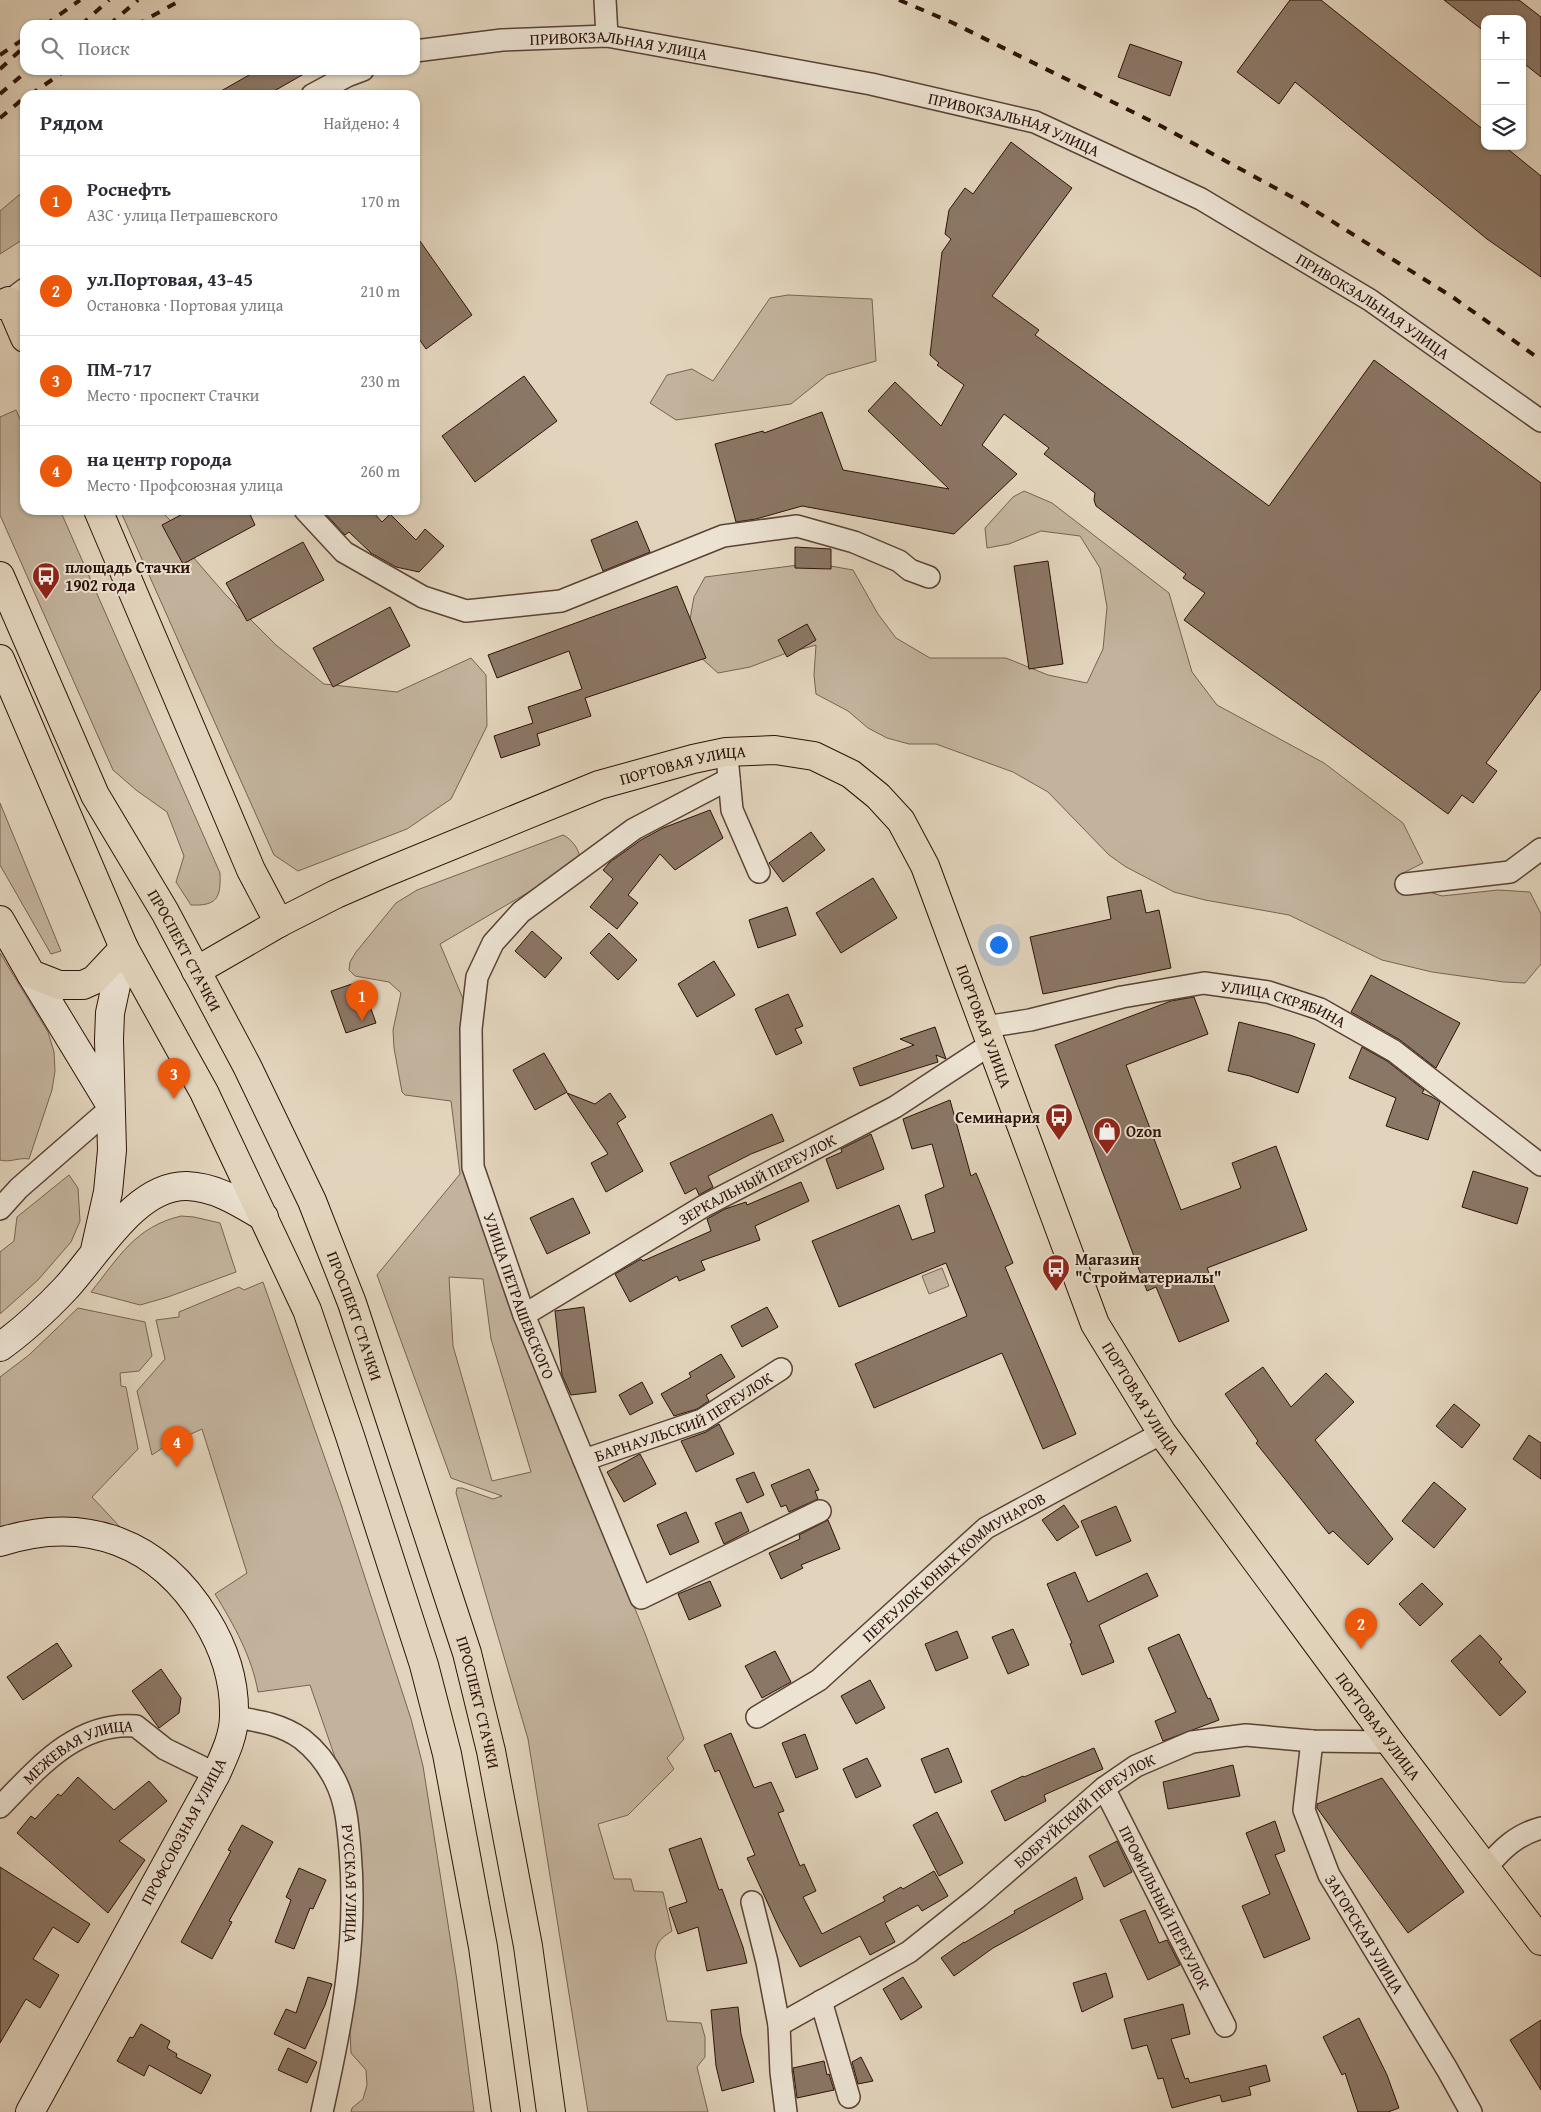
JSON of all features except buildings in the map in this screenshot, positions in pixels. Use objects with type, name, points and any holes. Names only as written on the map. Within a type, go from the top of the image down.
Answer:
[{"type":"main road","points":[[11,298],[20,324]]},
{"type":"main road","points":[[100,515],[250,870],[279,923]]},
{"type":"main road","name":"ПРОСПЕКТ СТАЧКИ","points":[[0,576],[95,794],[165,912],[247,1066],[312,1201],[352,1303],[467,1653],[491,1751],[528,1946],[551,2112]]},
{"type":"main road","points":[[0,659],[124,948],[204,1092],[307,1310],[424,1664],[447,1754],[482,1942],[506,2112]]},
{"type":"main road","name":"ПОРТОВАЯ УЛИЦА","points":[[196,971],[279,923],[336,894],[599,785],[726,752],[775,750],[814,756],[851,774],[878,796],[901,821],[925,866],[1095,1324],[1162,1433],[1390,1742],[1541,1941]]},
{"type":"main road","points":[[0,920],[112,1107]]},
{"type":"main road","points":[[31,974],[59,986],[83,985],[94,980],[124,948]]},
{"type":"main road","points":[[94,1251],[108,1192],[112,1150],[110,1013],[124,948]]},
{"type":"main road","points":[[0,1347],[23,1331],[42,1313],[66,1287],[94,1251],[137,1207],[152,1196],[178,1187],[202,1188],[224,1194],[264,1217]]},
{"type":"main road","name":"ПРОФСОЮЗНАЯ УЛИЦА","points":[[0,1542],[36,1534],[82,1533],[119,1541],[140,1550],[159,1562],[178,1580],[212,1628],[222,1651],[233,1693],[234,1717],[231,1736],[216,1774],[30,2112]]},
{"type":"street","points":[[605,0],[607,36]]},
{"type":"street","name":"ПРИВОКЗАЛЬНАЯ УЛИЦА","points":[[420,50],[502,40],[607,36],[871,84],[1035,122],[1201,198],[1370,300],[1541,421]]},
{"type":"street","points":[[321,90],[350,75]]},
{"type":"street","points":[[310,515],[344,552],[423,598],[466,611],[561,601],[723,536],[797,526],[854,542],[899,561],[910,570],[929,577]]},
{"type":"street","points":[[726,752],[732,810],[759,872]]},
{"type":"street","name":"УЛИЦА ПЕТРАШЕВСКОГО","points":[[729,779],[634,829],[521,912],[493,943],[477,977],[470,1029],[473,1167],[524,1315],[641,1598],[820,1510]]},
{"type":"street","points":[[1406,884],[1510,872],[1541,849]]},
{"type":"street","name":"УЛИЦА СКРЯБИНА","points":[[988,1035],[1030,1020],[1122,997],[1204,983],[1268,992],[1320,1009],[1394,1051],[1541,1165]]},
{"type":"street","name":"ЗЕРКАЛЬНЫЙ ПЕРЕУЛОК","points":[[524,1315],[704,1206],[895,1107],[988,1035]]},
{"type":"street","points":[[0,1208],[19,1188],[112,1107]]},
{"type":"street","name":"БАРНАУЛЬСКИЙ ПЕРЕУЛОК","points":[[584,1460],[702,1420],[781,1370]]},
{"type":"street","name":"ПЕРЕУЛОК ЮНЫХ КОММУНАРОВ","points":[[757,1717],[818,1680],[986,1528],[1162,1433]]},
{"type":"street","name":"РУССКАЯ УЛИЦА","points":[[234,1717],[272,1723],[303,1740],[322,1759],[336,1780],[345,1806],[353,1884],[350,1949],[346,1996],[322,2112]]},
{"type":"street","name":"МЕЖЕВАЯ УЛИЦА","points":[[0,1807],[58,1752],[88,1732],[107,1727],[136,1726],[165,1748],[216,1774]]},
{"type":"street","name":"БОБРУЙСКИЙ ПЕРЕУЛОК","points":[[779,2025],[909,1952],[978,1896],[1104,1788],[1136,1766],[1192,1742],[1246,1735],[1312,1741],[1390,1742]]},
{"type":"street","name":"ЗАГОРСКАЯ УЛИЦА","points":[[1312,1741],[1304,1810],[1328,1875],[1447,2069],[1471,2112]]},
{"type":"street","name":"ПРОФИЛЬНЫЙ ПЕРЕУЛОК","points":[[1104,1788],[1225,2026]]},
{"type":"street","points":[[1486,1868],[1504,1847],[1530,1831],[1541,1828]]},
{"type":"street","points":[[752,1902],[779,2025],[781,2072],[786,2112]]},
{"type":"street","points":[[821,2001],[849,2097]]},
{"type":"shaded area","points":[[20,194],[20,241],[0,254],[0,211]]},
{"type":"shaded area","points":[[788,295],[872,299],[876,361],[827,375],[791,404],[676,420],[650,403],[667,375],[692,369],[713,381],[770,298]]},
{"type":"shaded area","points":[[16,410],[20,419],[20,515],[62,515],[220,873],[220,889],[216,899],[212,902],[191,905],[176,882],[184,856],[167,812],[136,790],[113,770],[0,515],[0,417]]},
{"type":"shaded area","points":[[1024,491],[1052,503],[1169,593],[1192,672],[1217,705],[1324,763],[1403,823],[1423,863],[1401,874],[1406,884],[1442,896],[1498,890],[1530,892],[1541,914],[1541,964],[1525,983],[1432,972],[1382,960],[1289,915],[1205,900],[1174,892],[1126,867],[1109,855],[1048,792],[1013,772],[936,744],[909,744],[887,738],[868,728],[848,711],[816,694],[814,675],[816,645],[784,654],[750,667],[718,673],[698,655],[690,619],[694,597],[705,577],[814,563],[853,570],[878,614],[896,638],[930,658],[1006,658],[1048,675],[1087,683],[1103,649],[1107,607],[1100,568],[1080,536],[1041,531],[1009,544],[987,548],[985,528],[1013,497]]},
{"type":"shaded area","points":[[122,515],[165,515],[172,522],[187,550],[225,594],[276,645],[324,684],[397,692],[471,658],[486,675],[487,726],[451,799],[407,829],[298,871],[274,855]]},
{"type":"shaded area","points":[[0,803],[61,951],[51,954],[0,865]]},
{"type":"shaded area","points":[[563,835],[573,842],[580,858],[580,862],[440,944],[469,1013],[470,1168],[519,1320],[646,1636],[684,1739],[667,1758],[674,1769],[628,1815],[598,1824],[614,1879],[631,1879],[634,1891],[663,1892],[672,1931],[660,1941],[655,1956],[667,2021],[701,2023],[705,2037],[705,2057],[697,2067],[708,2112],[588,2112],[528,1739],[456,1493],[457,1488],[462,1488],[493,1499],[502,1496],[451,1478],[377,1275],[460,1174],[451,1101],[405,1095],[402,1092],[394,1048],[393,1030],[401,993],[389,982],[355,976],[349,970],[350,962],[356,952],[396,903],[417,890]],"holes":[[[449,1277],[483,1279],[491,1339],[531,1472],[492,1481],[453,1346]]]},
{"type":"shaded area","points":[[0,953],[48,1032],[54,1052],[55,1071],[52,1090],[29,1159],[7,1161],[0,1160]]},
{"type":"shaded area","points":[[69,1175],[78,1188],[80,1221],[71,1242],[38,1280],[0,1314],[0,1252],[14,1241],[17,1217]]},
{"type":"shaded area","points":[[181,1216],[220,1223],[236,1272],[168,1297],[140,1305],[91,1292],[129,1245],[151,1228]]},
{"type":"shaded area","points":[[942,1268],[949,1286],[929,1294],[922,1276]]},
{"type":"shaded area","points":[[263,1282],[342,1507],[411,1719],[423,1766],[457,1981],[474,2112],[351,2112],[352,2108],[363,2099],[367,2085],[366,2070],[351,2053],[350,2031],[359,1945],[347,1792],[310,1685],[258,1692],[247,1654],[215,1594],[247,1573],[202,1429],[167,1445],[152,1455],[137,1391],[165,1359],[156,1320],[179,1317],[179,1312],[239,1287],[244,1290]]},
{"type":"shaded area","points":[[78,1308],[145,1322],[152,1356],[139,1371],[120,1373],[121,1386],[126,1387],[138,1449],[92,1497],[121,1528],[99,1523],[0,1530],[0,1377],[29,1355]]},
{"type":"railway","points":[[52,20],[80,0]]},
{"type":"railway","points":[[87,20],[109,0]]},
{"type":"railway","points":[[115,20],[138,0]]},
{"type":"railway","points":[[145,20],[181,0]]},
{"type":"railway","points":[[899,0],[951,22],[1163,127],[1303,203],[1454,298],[1541,360]]},
{"type":"railway","points":[[0,55],[20,41]]},
{"type":"railway","points":[[0,69],[20,51]]},
{"type":"railway","points":[[0,94],[22,75]]},
{"type":"railway","points":[[37,90],[59,75]]},
{"type":"railway","points":[[0,118],[20,101]]},
{"type":"place","name":"площадь Стачки 1902 года","points":[[46,600]]},
{"type":"place","name":"Роснефть","points":[[362,1021]]},
{"type":"place","name":"ПМ-717","points":[[174,1099]]},
{"type":"place","name":"Семинария","points":[[1059,1141]]},
{"type":"place","name":"Ozon","points":[[1107,1155]]},
{"type":"place","name":"Магазин \"Стройматериалы\"","points":[[1056,1292]]},
{"type":"place","name":"на центр города","points":[[177,1467]]},
{"type":"place","name":"ул.Портовая, 43-45","points":[[1361,1649]]}]
